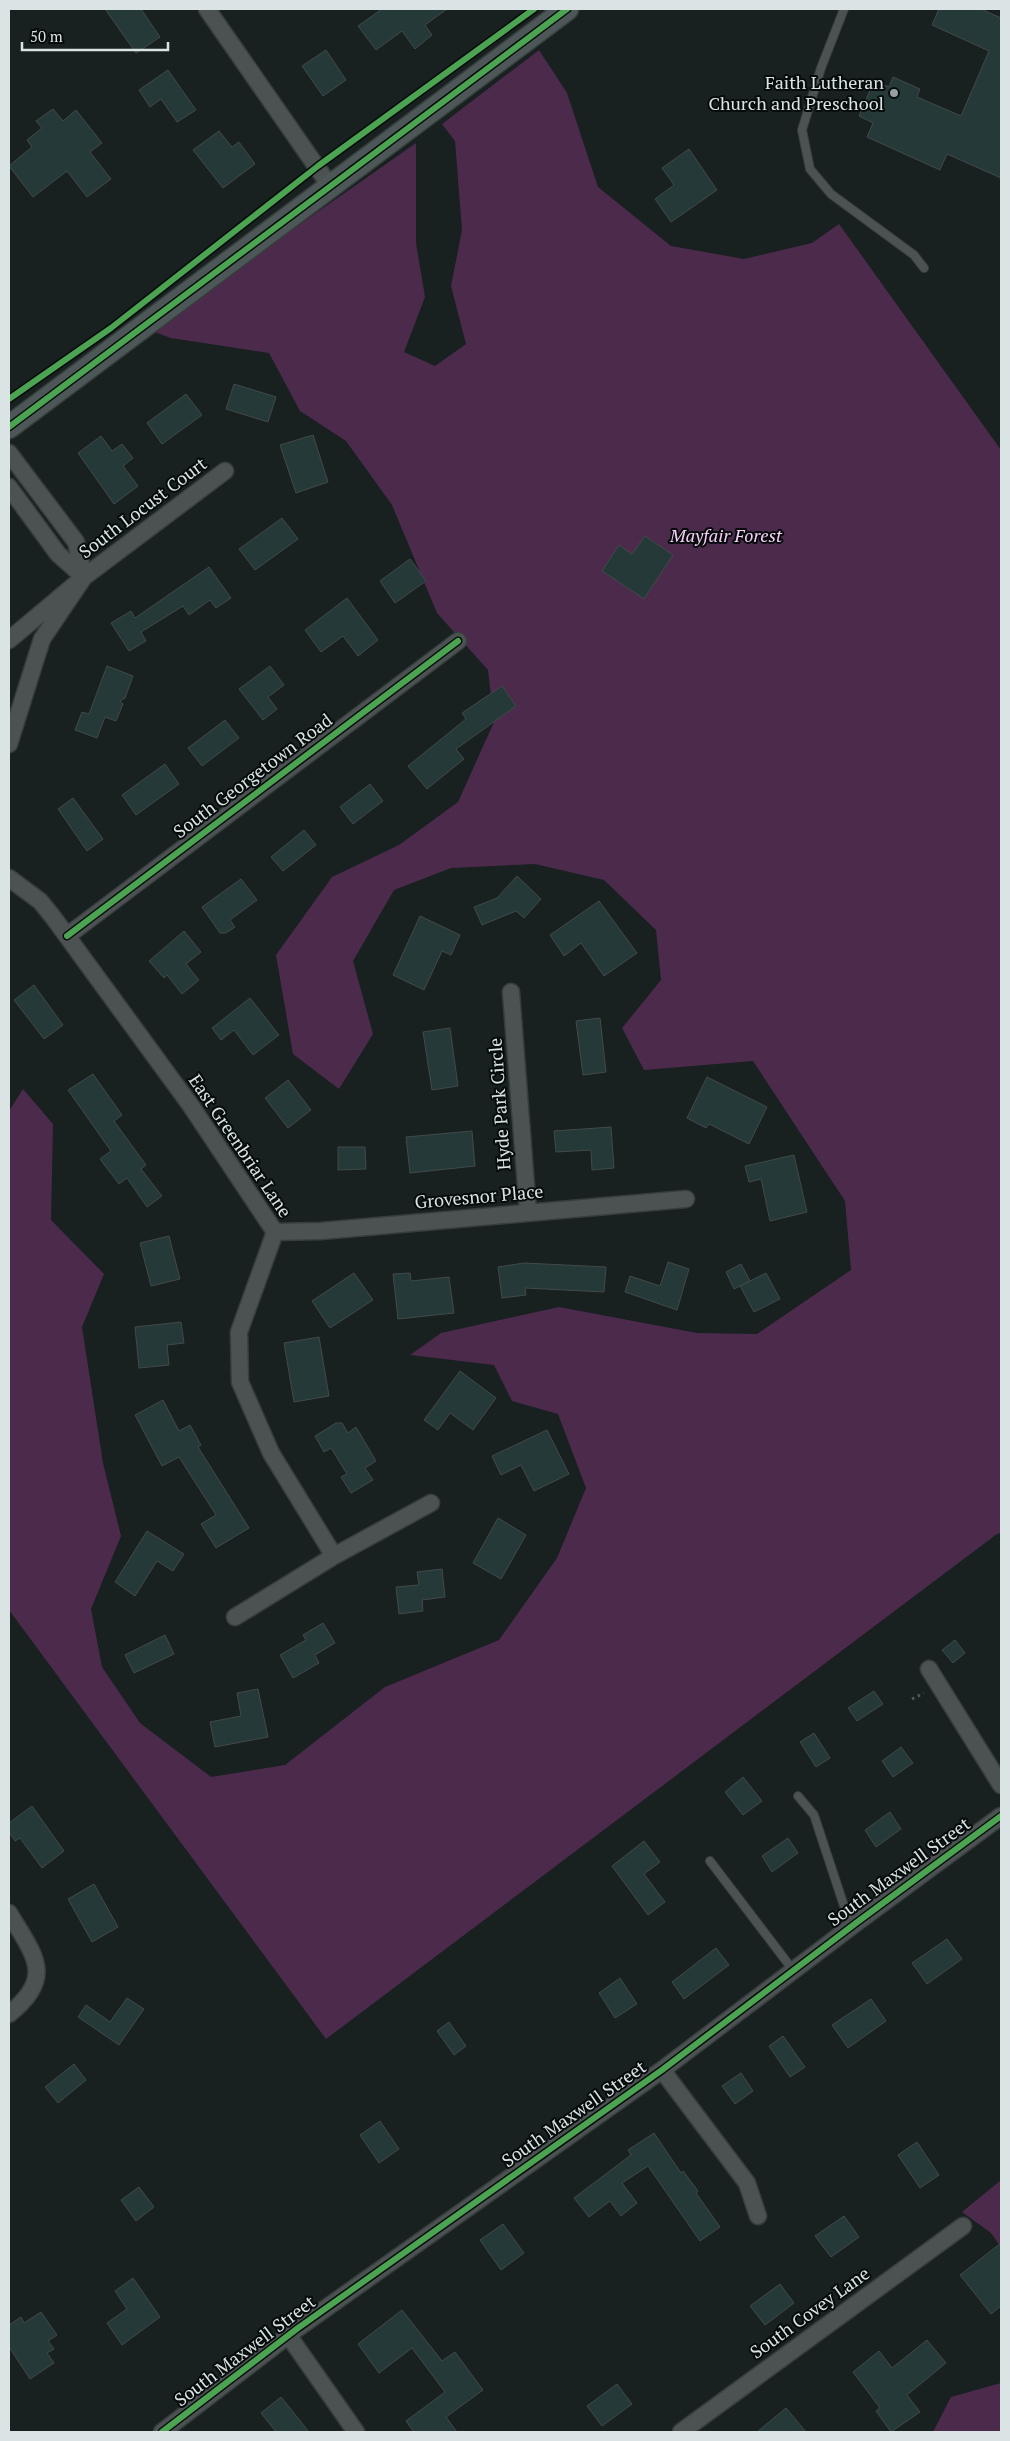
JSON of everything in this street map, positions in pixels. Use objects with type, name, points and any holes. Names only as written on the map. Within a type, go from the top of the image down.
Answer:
[{"type":"street","points":[[207,9],[330,186]]},
{"type":"street","points":[[9,427],[567,9]]},
{"type":"street","points":[[9,453],[76,542],[84,577],[42,639],[10,731]]},
{"type":"street","name":"South Locust Court","points":[[9,640],[84,577],[225,471]]},
{"type":"street","points":[[9,487],[58,554],[84,577]]},
{"type":"street","name":"South Georgetown Road","points":[[67,936],[458,641]]},
{"type":"street","name":"East Greenbriar Lane","points":[[9,878],[40,901],[67,936],[191,1106],[276,1232],[239,1332],[240,1382],[271,1453],[334,1556]]},
{"type":"street","name":"Hyde Park Circle","points":[[511,992],[528,1212]]},
{"type":"street","name":"Grovesnor Place","points":[[276,1232],[322,1231],[686,1199]]},
{"type":"street","points":[[235,1617],[334,1556],[431,1502]]},
{"type":"street","points":[[929,1669],[1001,1785]]},
{"type":"street","name":"South Maxwell Street","points":[[162,2432],[288,2336],[662,2070],[856,1922],[1001,1816]]},
{"type":"street","points":[[9,1913],[35,1957],[38,1979],[26,2001],[9,2014]]},
{"type":"street","points":[[662,2070],[747,2184],[758,2216]]},
{"type":"street","name":"South Covey Lane","points":[[681,2432],[963,2226]]},
{"type":"street","points":[[288,2336],[356,2432]]},
{"type":"lane","points":[[844,9],[821,68],[802,130],[810,169],[831,194],[914,255],[924,268]]},
{"type":"lane","points":[[798,1796],[814,1815],[844,1906],[856,1922]]},
{"type":"lane","points":[[710,1861],[793,1970]]},
{"type":"green space","name":"Mayfair Forest","points":[[539,50],[567,93],[598,187],[671,246],[744,259],[812,243],[839,224],[1001,450],[1001,1533],[997,1534],[326,2039],[9,1610],[9,1111],[23,1089],[53,1124],[51,1220],[104,1274],[82,1327],[103,1463],[121,1536],[91,1609],[102,1667],[140,1723],[211,1777],[285,1765],[385,1687],[499,1640],[557,1558],[586,1488],[558,1414],[512,1401],[494,1365],[410,1355],[441,1333],[559,1307],[697,1333],[757,1334],[851,1270],[845,1201],[753,1061],[644,1070],[622,1028],[661,980],[656,930],[604,880],[535,864],[451,868],[394,890],[353,961],[373,1034],[339,1089],[293,1054],[276,955],[332,877],[399,845],[458,802],[494,722],[488,670],[437,613],[392,505],[346,441],[300,411],[269,353],[171,338],[149,330],[416,143],[416,243],[425,297],[404,352],[435,366],[466,344],[451,286],[462,230],[455,141],[442,124]]},
{"type":"green space","points":[[1001,2180],[1001,2247],[991,2233],[962,2212]]},
{"type":"green space","points":[[1001,2383],[1001,2432],[933,2432],[951,2397]]},
{"type":"building","points":[[105,9],[141,9],[160,37],[136,53]]},
{"type":"building","points":[[382,9],[447,9],[425,25],[432,35],[415,49],[402,31],[376,50],[358,26]]},
{"type":"building","name":"Faith Lutheran Church and Preschool","points":[[939,9],[981,9],[1001,18],[1001,178],[947,154],[940,170],[867,137],[873,123],[859,116],[874,81],[889,87],[893,77],[920,89],[917,97],[961,116],[989,51],[932,25]]},
{"type":"building","points":[[326,50],[346,80],[323,96],[302,66]]},
{"type":"building","points":[[168,70],[196,110],[177,122],[161,99],[150,107],[139,90]]},
{"type":"building","points":[[53,109],[63,121],[76,110],[102,143],[90,152],[111,179],[87,197],[67,171],[33,197],[9,166],[32,147],[27,140],[42,128],[36,121]]},
{"type":"building","points":[[219,131],[232,147],[239,142],[255,164],[223,188],[193,150]]},
{"type":"building","points":[[689,149],[717,190],[671,222],[655,199],[674,185],[662,168]]},
{"type":"building","points":[[234,384],[276,397],[268,422],[226,409]]},
{"type":"building","points":[[186,394],[202,415],[162,444],[147,423]]},
{"type":"building","points":[[313,435],[328,482],[296,493],[280,445]]},
{"type":"building","points":[[101,436],[112,451],[122,444],[133,458],[123,466],[138,486],[114,504],[78,453]]},
{"type":"building","points":[[282,518],[298,539],[255,570],[239,549]]},
{"type":"building","points":[[645,536],[673,555],[644,599],[602,571],[619,545],[632,554]]},
{"type":"building","points":[[410,559],[426,581],[395,603],[380,581]]},
{"type":"building","points":[[209,567],[231,598],[216,608],[210,600],[189,615],[183,606],[141,632],[146,641],[129,651],[111,623],[131,611],[135,618]]},
{"type":"building","points":[[347,598],[378,640],[358,656],[343,636],[321,652],[305,630]]},
{"type":"building","points":[[107,666],[133,676],[125,698],[120,701],[123,704],[116,721],[105,717],[97,738],[75,730],[82,712],[89,714]]},
{"type":"building","points":[[270,666],[284,685],[268,697],[277,709],[263,720],[239,689]]},
{"type":"building","points":[[502,686],[516,706],[456,749],[464,759],[427,789],[408,766],[466,719],[462,713]]},
{"type":"building","points":[[225,720],[239,738],[202,766],[188,748]]},
{"type":"building","points":[[165,764],[179,784],[136,815],[122,795]]},
{"type":"building","points":[[370,784],[383,801],[353,824],[340,807]]},
{"type":"building","points":[[73,798],[103,839],[87,851],[58,809]]},
{"type":"building","points":[[304,830],[316,845],[283,871],[271,857]]},
{"type":"building","points":[[517,876],[541,899],[524,918],[516,911],[482,925],[474,907],[497,898]]},
{"type":"building","points":[[241,879],[257,900],[230,920],[235,927],[226,933],[220,933],[202,907]]},
{"type":"building","points":[[599,901],[637,953],[604,976],[581,943],[564,956],[550,935]]},
{"type":"building","points":[[420,916],[460,935],[451,955],[442,951],[424,990],[393,975]]},
{"type":"building","points":[[184,931],[201,952],[186,964],[199,980],[182,994],[167,975],[164,978],[149,961]]},
{"type":"building","points":[[34,985],[63,1025],[44,1039],[14,1000]]},
{"type":"building","points":[[250,998],[279,1035],[253,1055],[234,1030],[221,1040],[212,1028]]},
{"type":"building","points":[[600,1018],[606,1072],[583,1075],[576,1021]]},
{"type":"building","points":[[450,1028],[458,1086],[432,1090],[423,1032]]},
{"type":"building","points":[[93,1074],[122,1115],[114,1121],[146,1165],[141,1169],[162,1196],[147,1207],[127,1178],[119,1184],[100,1159],[111,1151],[68,1090]]},
{"type":"building","points":[[707,1077],[767,1107],[749,1144],[709,1124],[706,1128],[687,1118]]},
{"type":"building","points":[[288,1080],[311,1110],[288,1128],[265,1098]]},
{"type":"building","points":[[611,1127],[614,1168],[592,1170],[591,1150],[556,1152],[554,1131]]},
{"type":"building","points":[[472,1131],[475,1166],[410,1173],[406,1137]]},
{"type":"building","points":[[338,1147],[365,1147],[366,1169],[338,1170]]},
{"type":"building","points":[[794,1155],[807,1212],[770,1221],[761,1179],[749,1182],[745,1166]]},
{"type":"building","points":[[169,1236],[180,1279],[151,1286],[140,1243]]},
{"type":"building","points":[[668,1262],[689,1269],[677,1310],[625,1292],[630,1276],[660,1286]]},
{"type":"building","points":[[524,1263],[606,1267],[604,1292],[525,1288],[526,1295],[502,1298],[498,1267]]},
{"type":"building","points":[[741,1264],[750,1281],[734,1289],[726,1272]]},
{"type":"building","points":[[354,1273],[373,1300],[330,1328],[312,1301]]},
{"type":"building","points":[[410,1273],[411,1281],[449,1277],[454,1313],[398,1319],[393,1274]]},
{"type":"building","points":[[766,1273],[780,1299],[754,1312],[740,1286]]},
{"type":"building","points":[[181,1322],[184,1343],[167,1345],[169,1365],[139,1368],[135,1327]]},
{"type":"building","points":[[319,1337],[329,1396],[294,1402],[284,1343]]},
{"type":"building","points":[[460,1371],[496,1398],[473,1430],[450,1413],[438,1430],[424,1420]]},
{"type":"building","points":[[163,1400],[179,1431],[190,1425],[201,1445],[198,1447],[249,1528],[216,1548],[201,1524],[216,1515],[179,1457],[162,1466],[135,1415]]},
{"type":"building","points":[[336,1423],[342,1423],[348,1433],[356,1427],[376,1461],[365,1468],[373,1480],[351,1493],[341,1477],[347,1474],[331,1448],[324,1452],[315,1436]]},
{"type":"building","points":[[547,1430],[569,1474],[534,1491],[521,1465],[501,1475],[492,1456]]},
{"type":"building","points":[[498,1518],[526,1535],[501,1579],[473,1563]]},
{"type":"building","points":[[147,1531],[184,1554],[173,1571],[157,1561],[135,1596],[115,1582]]},
{"type":"building","points":[[442,1569],[445,1597],[422,1600],[423,1611],[399,1614],[396,1587],[419,1585],[417,1572]]},
{"type":"building","points":[[323,1623],[335,1643],[315,1655],[319,1663],[293,1678],[280,1655],[306,1640],[303,1635]]},
{"type":"building","points":[[165,1635],[174,1654],[134,1673],[125,1655]]},
{"type":"building","points":[[955,1640],[965,1653],[953,1663],[942,1650]]},
{"type":"building","points":[[258,1689],[268,1737],[215,1747],[210,1722],[241,1716],[237,1693]]},
{"type":"building","points":[[874,1691],[883,1704],[857,1721],[848,1708]]},
{"type":"building","points":[[814,1733],[830,1758],[816,1767],[800,1742]]},
{"type":"building","points":[[901,1747],[913,1763],[893,1777],[882,1761]]},
{"type":"building","points":[[743,1777],[762,1801],[743,1815],[725,1792]]},
{"type":"building","points":[[32,1806],[64,1851],[42,1868],[20,1838],[15,1841],[9,1832],[9,1823]]},
{"type":"building","points":[[890,1812],[901,1829],[876,1847],[865,1830]]},
{"type":"building","points":[[788,1838],[798,1853],[772,1872],[762,1856]]},
{"type":"building","points":[[644,1841],[660,1862],[644,1874],[665,1902],[648,1915],[612,1866]]},
{"type":"building","points":[[94,1884],[118,1927],[92,1942],[68,1899]]},
{"type":"building","points":[[947,1939],[962,1959],[927,1984],[912,1963]]},
{"type":"building","points":[[716,1948],[729,1965],[684,1999],[672,1982]]},
{"type":"building","points":[[620,1978],[637,2004],[615,2018],[599,1993]]},
{"type":"building","points":[[127,1998],[144,2009],[119,2045],[78,2017],[86,2005],[110,2022]]},
{"type":"building","points":[[871,1999],[886,2021],[848,2048],[832,2025]]},
{"type":"building","points":[[449,2022],[466,2046],[454,2055],[437,2031]]},
{"type":"building","points":[[783,2036],[805,2067],[790,2077],[769,2046]]},
{"type":"building","points":[[74,2064],[86,2080],[58,2103],[45,2087]]},
{"type":"building","points":[[741,2073],[753,2091],[735,2104],[722,2086]]},
{"type":"building","points":[[380,2121],[399,2149],[379,2163],[360,2135]]},
{"type":"building","points":[[654,2133],[681,2173],[683,2171],[698,2191],[696,2193],[720,2227],[700,2241],[648,2166],[622,2183],[637,2203],[621,2216],[610,2201],[589,2217],[574,2198],[631,2155],[628,2150]]},
{"type":"building","points":[[917,2142],[939,2175],[920,2188],[898,2155]]},
{"type":"building","points":[[139,2187],[154,2207],[136,2221],[121,2200]]},
{"type":"building","points":[[844,2216],[859,2237],[831,2257],[815,2236]]},
{"type":"building","points":[[503,2224],[524,2253],[501,2270],[480,2240]]},
{"type":"building","points":[[1001,2243],[1001,2306],[991,2314],[960,2275]]},
{"type":"building","points":[[133,2278],[160,2317],[122,2345],[107,2323],[127,2309],[115,2291]]},
{"type":"building","points":[[780,2284],[794,2303],[765,2325],[750,2306]]},
{"type":"building","points":[[402,2310],[442,2361],[455,2352],[483,2390],[446,2417],[457,2432],[414,2432],[406,2421],[445,2392],[412,2348],[379,2373],[358,2344]]},
{"type":"building","points":[[41,2312],[57,2335],[48,2341],[54,2349],[47,2353],[54,2363],[30,2379],[9,2347],[9,2325],[21,2317],[24,2323]]},
{"type":"building","points":[[927,2340],[946,2363],[907,2395],[920,2412],[891,2432],[876,2411],[880,2408],[853,2372],[879,2351],[892,2368]]},
{"type":"building","points":[[617,2384],[632,2404],[602,2426],[587,2406]]},
{"type":"building","points":[[281,2397],[309,2432],[276,2432],[261,2413]]},
{"type":"building","points":[[786,2408],[806,2432],[757,2432]]},
{"type":"cycle path","points":[[9,399],[111,328],[318,166],[534,9]]},
{"type":"cycle path","points":[[9,427],[567,9]]},
{"type":"cycle path","points":[[67,936],[458,641]]},
{"type":"cycle path","points":[[162,2432],[298,2328],[662,2070],[1001,1816]]},
{"type":"place","name":"Faith Lutheran Church and Preschool","points":[[894,93]]}]
